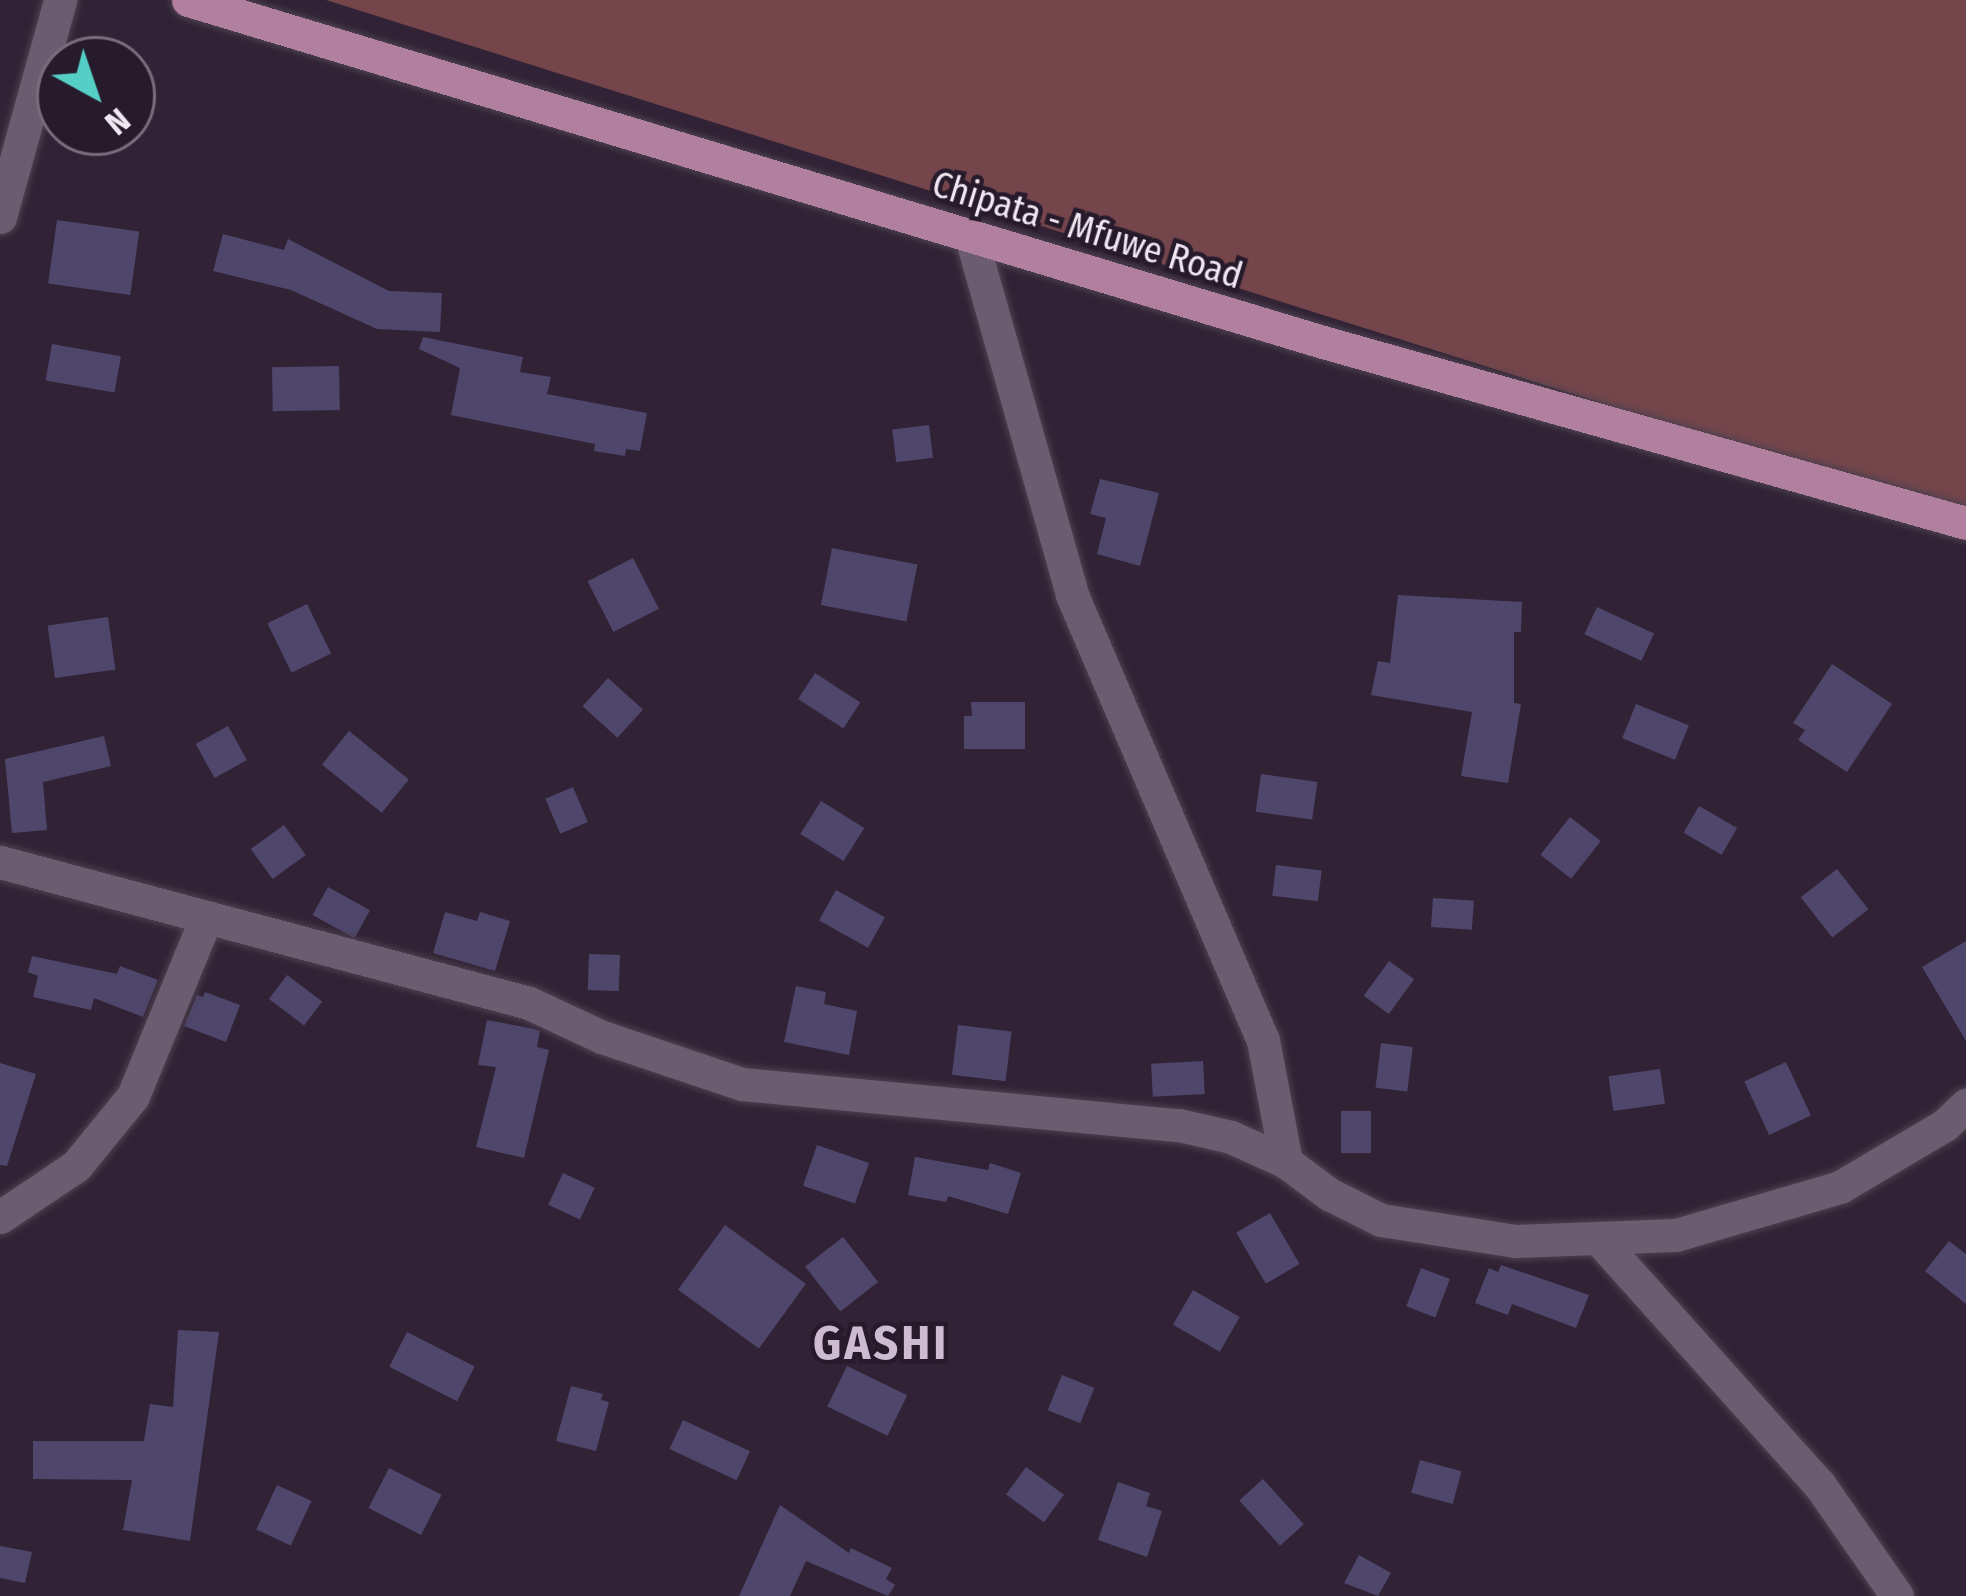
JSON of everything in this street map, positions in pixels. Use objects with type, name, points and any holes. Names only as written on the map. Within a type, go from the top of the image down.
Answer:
[{"type":"main road","name":"Chipata - Mfuwe Road","points":[[188,0],[1323,343],[1966,523]]},
{"type":"street","points":[[0,217],[5,183],[60,0]]},
{"type":"street","points":[[971,237],[1072,595],[1263,1040],[1286,1162]]},
{"type":"street","points":[[0,862],[529,1003],[602,1037],[742,1084],[1179,1125],[1231,1137],[1286,1162],[1329,1194],[1381,1220],[1515,1241],[1676,1235],[1840,1187],[1945,1125],[1966,1105]]},
{"type":"street","points":[[0,1217],[76,1166],[134,1096],[206,918]]},
{"type":"street","points":[[1598,1238],[1819,1484],[1897,1596]]},
{"type":"shaded area","points":[[326,0],[1966,0],[1966,518]]},
{"type":"building","points":[[57,220],[139,232],[130,295],[48,283]]},
{"type":"building","points":[[223,234],[284,250],[288,239],[389,291],[442,293],[440,332],[377,329],[291,290],[213,271]]},
{"type":"building","points":[[423,337],[523,357],[520,372],[551,377],[547,394],[647,413],[640,451],[626,449],[625,456],[594,451],[595,444],[451,415],[460,368],[419,349]]},
{"type":"building","points":[[52,344],[121,356],[115,393],[46,380]]},
{"type":"building","points":[[339,366],[340,410],[273,411],[272,367]]},
{"type":"building","points":[[929,425],[933,458],[896,462],[892,430]]},
{"type":"building","points":[[1100,479],[1159,493],[1140,566],[1097,554],[1106,518],[1090,514]]},
{"type":"building","points":[[832,548],[917,565],[906,622],[821,605]]},
{"type":"building","points":[[633,558],[659,609],[613,632],[588,581]]},
{"type":"building","points":[[1398,595],[1522,602],[1521,632],[1514,632],[1514,703],[1521,704],[1508,783],[1461,776],[1472,712],[1371,695],[1378,661],[1390,663]]},
{"type":"building","points":[[307,604],[331,653],[292,673],[267,623]]},
{"type":"building","points":[[1597,607],[1654,634],[1641,661],[1584,634]]},
{"type":"building","points":[[108,617],[115,669],[55,678],[48,625]]},
{"type":"building","points":[[1832,664],[1892,704],[1847,772],[1798,740],[1805,730],[1793,723]]},
{"type":"building","points":[[815,673],[860,702],[843,728],[798,699]]},
{"type":"building","points":[[608,678],[643,709],[618,738],[583,706]]},
{"type":"building","points":[[971,702],[1025,702],[1025,749],[964,749],[964,716],[972,716]]},
{"type":"building","points":[[1636,704],[1689,725],[1675,760],[1622,738]]},
{"type":"building","points":[[228,726],[247,760],[215,778],[196,744]]},
{"type":"building","points":[[349,731],[409,779],[382,813],[322,764]]},
{"type":"building","points":[[104,736],[111,766],[43,782],[47,830],[12,833],[5,759]]},
{"type":"building","points":[[1261,774],[1317,782],[1312,820],[1256,812]]},
{"type":"building","points":[[573,787],[588,822],[560,834],[545,799]]},
{"type":"building","points":[[821,801],[864,828],[844,861],[800,834]]},
{"type":"building","points":[[1699,806],[1737,828],[1722,855],[1684,833]]},
{"type":"building","points":[[1570,817],[1601,841],[1571,879],[1540,855]]},
{"type":"building","points":[[284,825],[306,855],[273,879],[251,849]]},
{"type":"building","points":[[1276,865],[1322,871],[1318,901],[1272,896]]},
{"type":"building","points":[[1837,869],[1868,909],[1832,938],[1801,897]]},
{"type":"building","points":[[328,887],[370,910],[354,938],[312,915]]},
{"type":"building","points":[[836,890],[885,917],[868,948],[819,921]]},
{"type":"building","points":[[1433,898],[1474,901],[1472,930],[1431,927]]},
{"type":"building","points":[[445,912],[477,921],[480,912],[510,921],[495,971],[433,953]]},
{"type":"building","points":[[1966,941],[1966,1041],[1922,967]]},
{"type":"building","points":[[589,954],[620,955],[619,991],[588,990]]},
{"type":"building","points":[[32,956],[117,974],[120,966],[158,980],[143,1017],[94,998],[91,1010],[33,997],[38,976],[28,972]]},
{"type":"building","points":[[1389,961],[1414,979],[1389,1014],[1364,996]]},
{"type":"building","points":[[287,975],[322,1001],[304,1025],[269,999]]},
{"type":"building","points":[[796,986],[826,992],[824,1004],[857,1011],[849,1055],[784,1042]]},
{"type":"building","points":[[205,992],[240,1005],[226,1042],[184,1026],[197,995],[203,997]]},
{"type":"building","points":[[487,1020],[540,1031],[537,1047],[549,1050],[524,1158],[476,1147],[496,1067],[478,1065]]},
{"type":"building","points":[[958,1025],[1012,1032],[1006,1081],[952,1075]]},
{"type":"building","points":[[1381,1043],[1413,1047],[1407,1092],[1376,1088]]},
{"type":"building","points":[[1203,1061],[1205,1094],[1153,1097],[1151,1064]]},
{"type":"building","points":[[1786,1062],[1811,1115],[1769,1135],[1744,1081]]},
{"type":"building","points":[[0,1063],[36,1074],[7,1166],[0,1165]]},
{"type":"building","points":[[1660,1069],[1665,1104],[1613,1111],[1609,1076]]},
{"type":"building","points":[[1341,1111],[1371,1111],[1371,1153],[1341,1153]]},
{"type":"building","points":[[817,1145],[869,1163],[855,1204],[803,1186]]},
{"type":"building","points":[[915,1157],[988,1170],[990,1163],[1021,1173],[1008,1214],[948,1196],[946,1202],[908,1195]]},
{"type":"building","points":[[563,1173],[595,1188],[580,1220],[548,1205]]},
{"type":"building","points":[[1270,1213],[1300,1264],[1266,1284],[1236,1232]]},
{"type":"building","points":[[725,1225],[806,1284],[759,1348],[678,1290]]},
{"type":"building","points":[[843,1237],[878,1282],[840,1311],[805,1267]]},
{"type":"building","points":[[1949,1241],[1966,1254],[1966,1304],[1925,1271]]},
{"type":"building","points":[[1501,1265],[1589,1295],[1576,1328],[1512,1304],[1508,1315],[1475,1303],[1489,1268],[1498,1272]]},
{"type":"building","points":[[1421,1268],[1450,1279],[1435,1317],[1406,1306]]},
{"type":"building","points":[[1193,1290],[1240,1317],[1220,1352],[1173,1325]]},
{"type":"building","points":[[178,1330],[219,1332],[190,1541],[123,1530],[132,1480],[33,1479],[33,1441],[144,1441],[150,1404],[173,1407]]},
{"type":"building","points":[[407,1332],[475,1367],[457,1401],[389,1367]]},
{"type":"building","points":[[847,1366],[907,1395],[887,1436],[827,1406]]},
{"type":"building","points":[[1062,1375],[1094,1388],[1080,1423],[1048,1410]]},
{"type":"building","points":[[571,1386],[603,1394],[601,1400],[609,1402],[596,1451],[556,1441]]},
{"type":"building","points":[[683,1420],[750,1451],[737,1480],[669,1449]]},
{"type":"building","points":[[1420,1460],[1462,1471],[1453,1504],[1411,1493]]},
{"type":"building","points":[[1026,1467],[1064,1495],[1044,1522],[1006,1495]]},
{"type":"building","points":[[389,1468],[442,1495],[421,1535],[369,1508]]},
{"type":"building","points":[[1263,1479],[1304,1524],[1280,1546],[1239,1500]]},
{"type":"building","points":[[1118,1482],[1150,1493],[1146,1506],[1162,1511],[1147,1557],[1098,1540]]},
{"type":"building","points":[[277,1485],[311,1501],[291,1545],[256,1529]]},
{"type":"building","points":[[780,1505],[849,1553],[851,1548],[892,1568],[886,1579],[895,1585],[888,1596],[806,1561],[790,1596],[739,1596]]},
{"type":"building","points":[[0,1546],[32,1552],[25,1583],[0,1578]]},
{"type":"building","points":[[1359,1555],[1391,1573],[1378,1596],[1344,1583]]},
{"type":"district","name":"GASHI","points":[[881,1344]]}]
